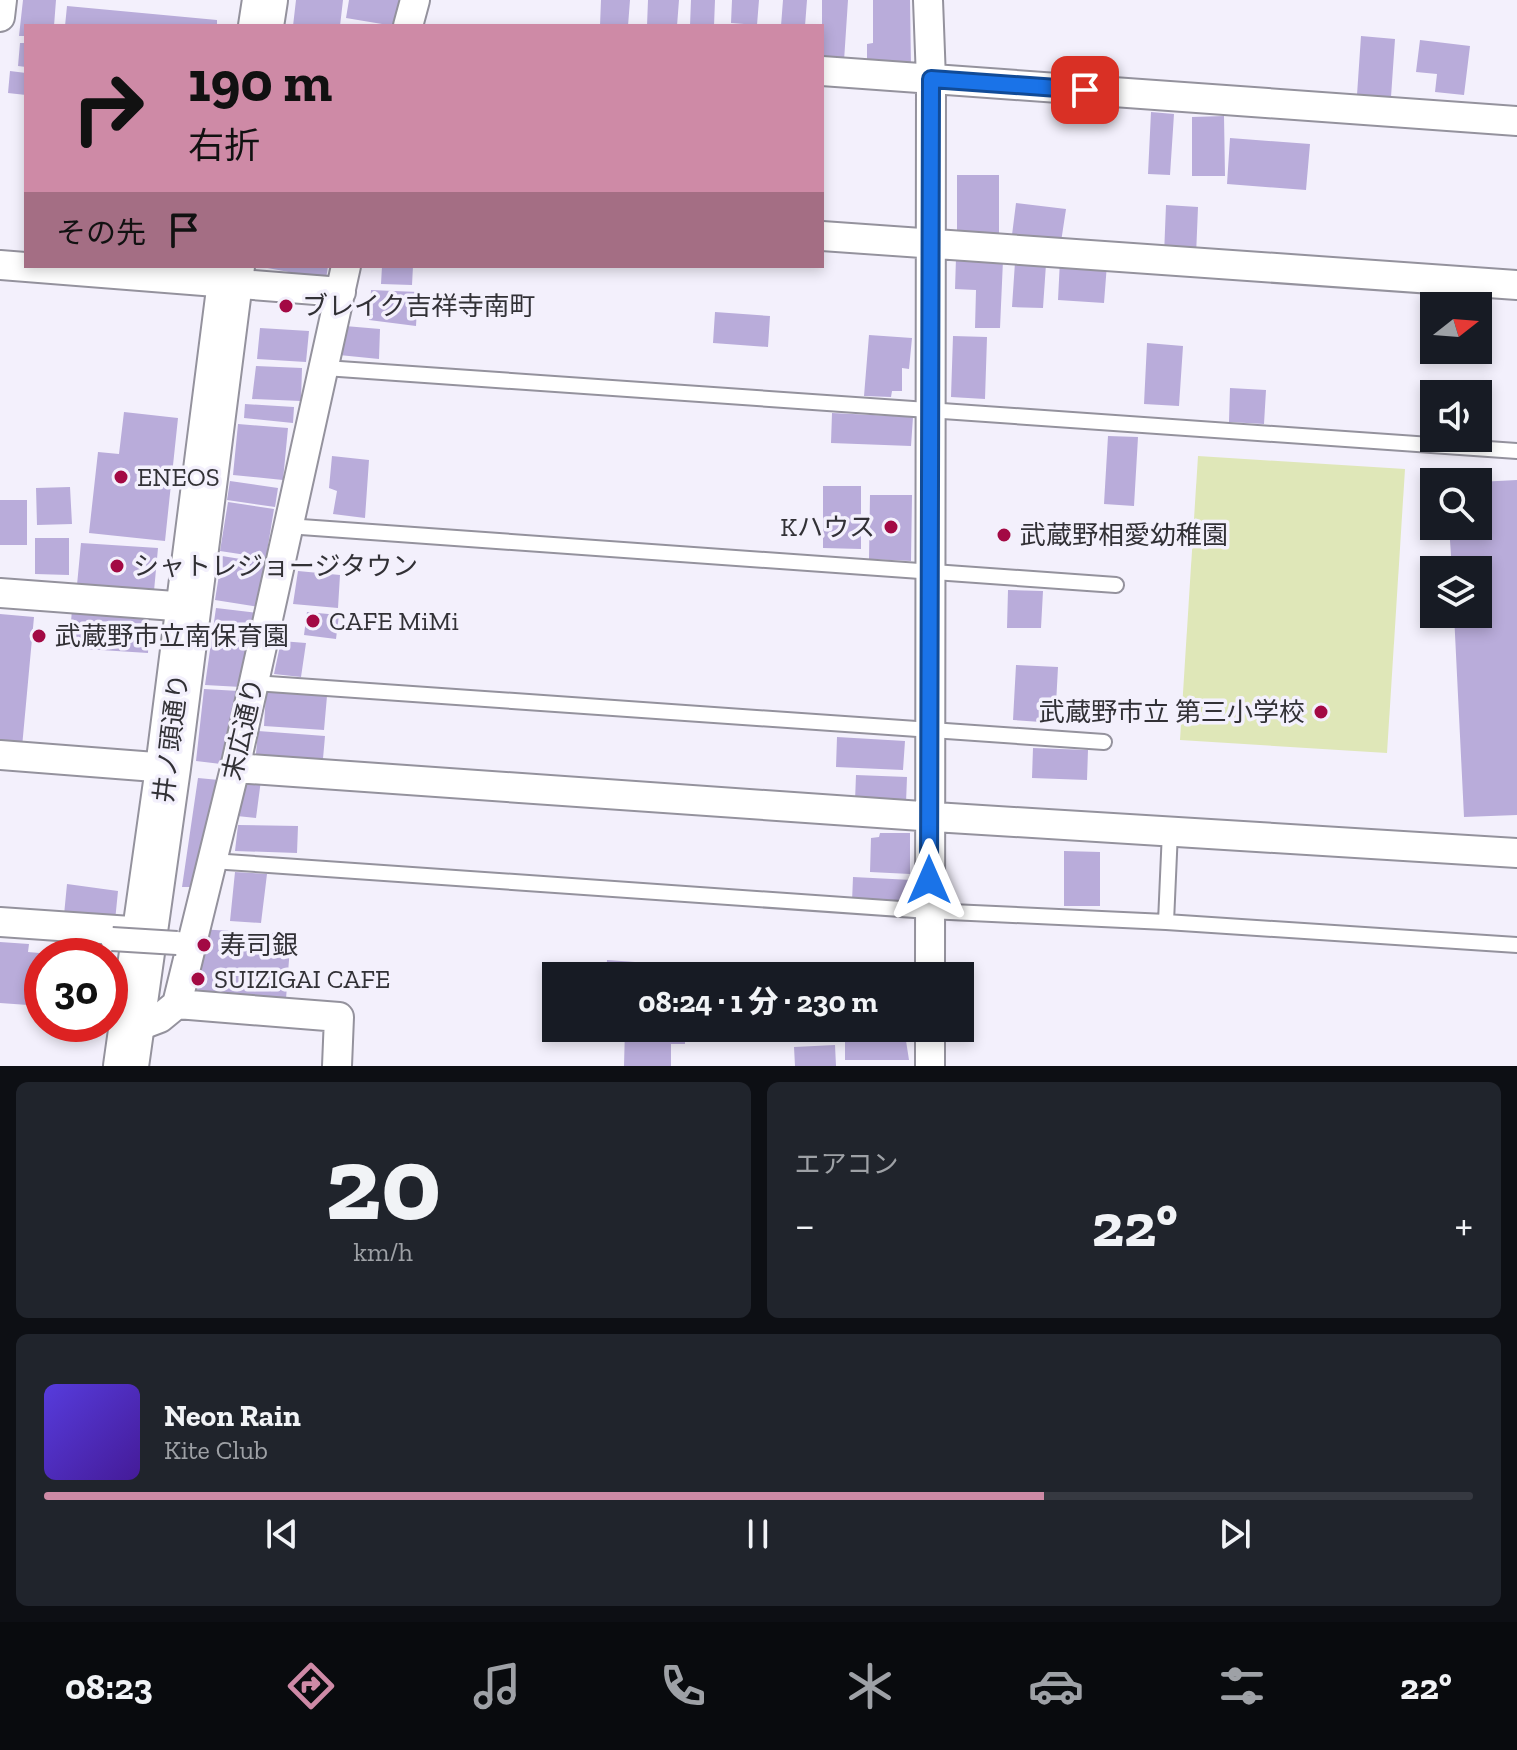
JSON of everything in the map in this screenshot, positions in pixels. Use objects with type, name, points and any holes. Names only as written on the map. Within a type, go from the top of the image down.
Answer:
[{"type":"main road","points":[[261,24],[265,0]]},
{"type":"main road","name":"井ノ頭通り","points":[[128,1048],[168,768],[231,274]]},
{"type":"street","points":[[0,18],[2,0]]},
{"type":"street","points":[[409,24],[415,0]]},
{"type":"street","points":[[928,0],[931,79],[930,962]]},
{"type":"street","points":[[824,71],[1517,121]]},
{"type":"street","points":[[824,236],[1517,285]]},
{"type":"street","points":[[0,265],[24,266]]},
{"type":"street","points":[[77,268],[343,279]]},
{"type":"street","name":"末広通り","points":[[177,1004],[235,768],[343,279]]},
{"type":"street","points":[[0,593],[188,607]]},
{"type":"street","points":[[0,755],[168,768]]},
{"type":"street","points":[[235,768],[1517,853]]},
{"type":"street","points":[[0,922],[145,938]]},
{"type":"street","points":[[128,1048],[177,1004],[339,1017],[337,1066]]},
{"type":"street","points":[[930,1042],[930,1066]]},
{"type":"lane","points":[[325,368],[1517,451]]},
{"type":"lane","points":[[287,526],[1116,585]]},
{"type":"lane","points":[[254,683],[1104,742]]},
{"type":"lane","points":[[1166,922],[1170,831]]},
{"type":"lane","points":[[212,861],[929,911],[1166,922],[1517,945]]},
{"type":"green space","points":[[1198,456],[1405,469],[1387,753],[1180,740]]},
{"type":"building","points":[[23,0],[56,0],[54,24],[24,24],[24,36],[19,36]]},
{"type":"building","points":[[296,0],[343,0],[340,24],[293,24]]},
{"type":"building","points":[[349,0],[399,0],[394,24],[346,18]]},
{"type":"building","points":[[601,0],[630,0],[628,24],[600,24]]},
{"type":"building","points":[[648,0],[679,0],[677,24],[647,24]]},
{"type":"building","points":[[691,0],[715,0],[714,24],[690,24]]},
{"type":"building","points":[[732,0],[759,0],[757,24],[731,23]]},
{"type":"building","points":[[783,0],[807,0],[805,24],[781,24]]},
{"type":"building","points":[[822,0],[848,0],[844,61],[824,59]]},
{"type":"building","points":[[873,0],[910,0],[911,66],[867,66],[867,44],[873,43]]},
{"type":"building","points":[[67,6],[217,20],[217,24],[65,24]]},
{"type":"building","points":[[1361,36],[1395,39],[1391,97],[1357,95]]},
{"type":"building","points":[[1420,40],[1470,46],[1464,95],[1435,92],[1437,74],[1416,72]]},
{"type":"building","points":[[20,43],[24,43],[24,67],[18,66]]},
{"type":"building","points":[[10,71],[24,73],[24,95],[8,93]]},
{"type":"building","points":[[1151,112],[1174,114],[1170,175],[1148,174]]},
{"type":"building","points":[[1224,116],[1225,176],[1192,176],[1192,117]]},
{"type":"building","points":[[1230,138],[1310,144],[1306,190],[1227,184]]},
{"type":"building","points":[[957,175],[999,175],[999,235],[957,235]]},
{"type":"building","points":[[1016,203],[1066,209],[1061,242],[1012,235]]},
{"type":"building","points":[[1166,205],[1198,207],[1196,256],[1164,255]]},
{"type":"building","points":[[956,258],[1003,260],[1000,328],[975,328],[976,290],[955,289]]},
{"type":"building","points":[[1060,260],[1107,264],[1104,303],[1058,300]]},
{"type":"building","points":[[1015,262],[1046,264],[1043,308],[1012,307]]},
{"type":"building","points":[[268,268],[328,268],[326,279]]},
{"type":"building","points":[[382,268],[413,268],[412,285],[381,284]]},
{"type":"building","points":[[371,290],[418,292],[416,326],[369,320]]},
{"type":"building","points":[[715,312],[770,316],[768,347],[713,343]]},
{"type":"building","points":[[345,326],[380,329],[379,359],[339,355]]},
{"type":"building","points":[[260,328],[309,331],[306,362],[257,359]]},
{"type":"building","points":[[869,335],[912,338],[909,369],[902,368],[902,391],[892,391],[891,397],[864,396]]},
{"type":"building","points":[[953,336],[987,337],[985,399],[951,397]]},
{"type":"building","points":[[1147,343],[1183,346],[1179,406],[1144,404]]},
{"type":"building","points":[[256,366],[302,368],[301,401],[252,399]]},
{"type":"building","points":[[1230,388],[1266,390],[1264,424],[1229,422]]},
{"type":"building","points":[[245,404],[294,407],[293,423],[244,418]]},
{"type":"building","points":[[124,412],[178,418],[165,541],[89,533],[98,452],[119,454]]},
{"type":"building","points":[[832,413],[913,417],[911,446],[831,443]]},
{"type":"building","points":[[238,424],[288,428],[283,480],[233,475]]},
{"type":"building","points":[[1108,436],[1138,437],[1134,506],[1104,504]]},
{"type":"building","points":[[332,456],[369,460],[365,518],[333,514],[337,491],[329,488]]},
{"type":"building","points":[[1517,480],[1517,815],[1464,817],[1455,628],[1492,628],[1492,556],[1451,556],[1450,540],[1492,540],[1492,481]]},
{"type":"building","points":[[230,481],[278,488],[275,507],[227,500]]},
{"type":"building","points":[[823,486],[861,486],[861,549],[823,548]]},
{"type":"building","points":[[70,487],[72,524],[37,525],[36,488]]},
{"type":"building","name":"Kハウス","points":[[870,495],[912,495],[911,561],[869,559]]},
{"type":"building","points":[[0,500],[27,500],[27,545],[0,545]]},
{"type":"building","points":[[228,502],[274,509],[266,558],[220,551]]},
{"type":"building","points":[[35,538],[69,538],[69,575],[35,574]]},
{"type":"building","name":"シャトレジョージタウン","points":[[81,543],[158,548],[154,591],[77,585]]},
{"type":"building","points":[[222,556],[266,563],[260,607],[215,600]]},
{"type":"building","points":[[298,571],[340,575],[338,608],[293,604]]},
{"type":"building","points":[[1008,590],[1043,591],[1041,628],[1007,628]]},
{"type":"building","points":[[216,608],[258,613],[241,687],[205,685]]},
{"type":"building","points":[[72,609],[150,613],[148,653],[69,648]]},
{"type":"building","points":[[307,612],[339,615],[336,639],[304,635]]},
{"type":"building","points":[[0,614],[34,617],[22,747],[0,745]]},
{"type":"building","points":[[281,641],[306,643],[301,677],[274,674]]},
{"type":"building","points":[[1016,665],[1058,667],[1055,723],[1013,720]]},
{"type":"building","points":[[204,689],[239,691],[221,764],[196,761]]},
{"type":"building","points":[[266,692],[327,696],[324,730],[264,726]]},
{"type":"building","points":[[258,731],[325,736],[322,770],[255,765]]},
{"type":"building","points":[[837,737],[905,741],[903,770],[836,767]]},
{"type":"building","points":[[1033,748],[1088,750],[1087,780],[1032,778]]},
{"type":"building","points":[[856,775],[907,777],[906,803],[855,801]]},
{"type":"building","points":[[198,778],[219,780],[194,887],[182,887]]},
{"type":"building","points":[[244,778],[261,780],[256,818],[237,816]]},
{"type":"building","points":[[238,825],[298,826],[297,853],[235,851]]},
{"type":"building","points":[[880,833],[910,833],[910,874],[870,872],[871,838],[879,837]]},
{"type":"building","points":[[1064,851],[1100,852],[1100,906],[1064,906]]},
{"type":"building","points":[[235,872],[267,874],[261,923],[230,921]]},
{"type":"building","points":[[853,877],[912,880],[911,904],[852,902]]},
{"type":"building","points":[[67,884],[118,891],[115,921],[64,915]]},
{"type":"building","points":[[197,929],[291,934],[286,999],[187,995]]},
{"type":"building","points":[[0,942],[24,944],[24,1005],[0,1003]]},
{"type":"building","points":[[625,1042],[685,1042],[671,1044],[671,1066],[624,1066]]},
{"type":"building","points":[[845,1042],[906,1042],[909,1060],[845,1060]]},
{"type":"building","points":[[835,1045],[836,1066],[795,1066],[794,1047]]},
{"type":"place","name":"ブレイク吉祥寺南町","points":[[286,306]]},
{"type":"place","name":"ENEOS","points":[[121,477]]},
{"type":"place","name":"Kハウス","points":[[891,527]]},
{"type":"place","name":"武蔵野相愛幼稚園","points":[[1004,535]]},
{"type":"place","name":"シャトレジョージタウン","points":[[117,566]]},
{"type":"place","name":"CAFE MiMi","points":[[313,621]]},
{"type":"place","name":"武蔵野市立南保育園","points":[[39,636]]},
{"type":"place","name":"武蔵野市立 第三小学校","points":[[1321,712]]},
{"type":"place","name":"寿司銀","points":[[204,945]]},
{"type":"place","name":"SUIZIGAI CAFE","points":[[198,979]]},
{"type":"route","points":[[929,880],[931,79],[1085,90]]}]
